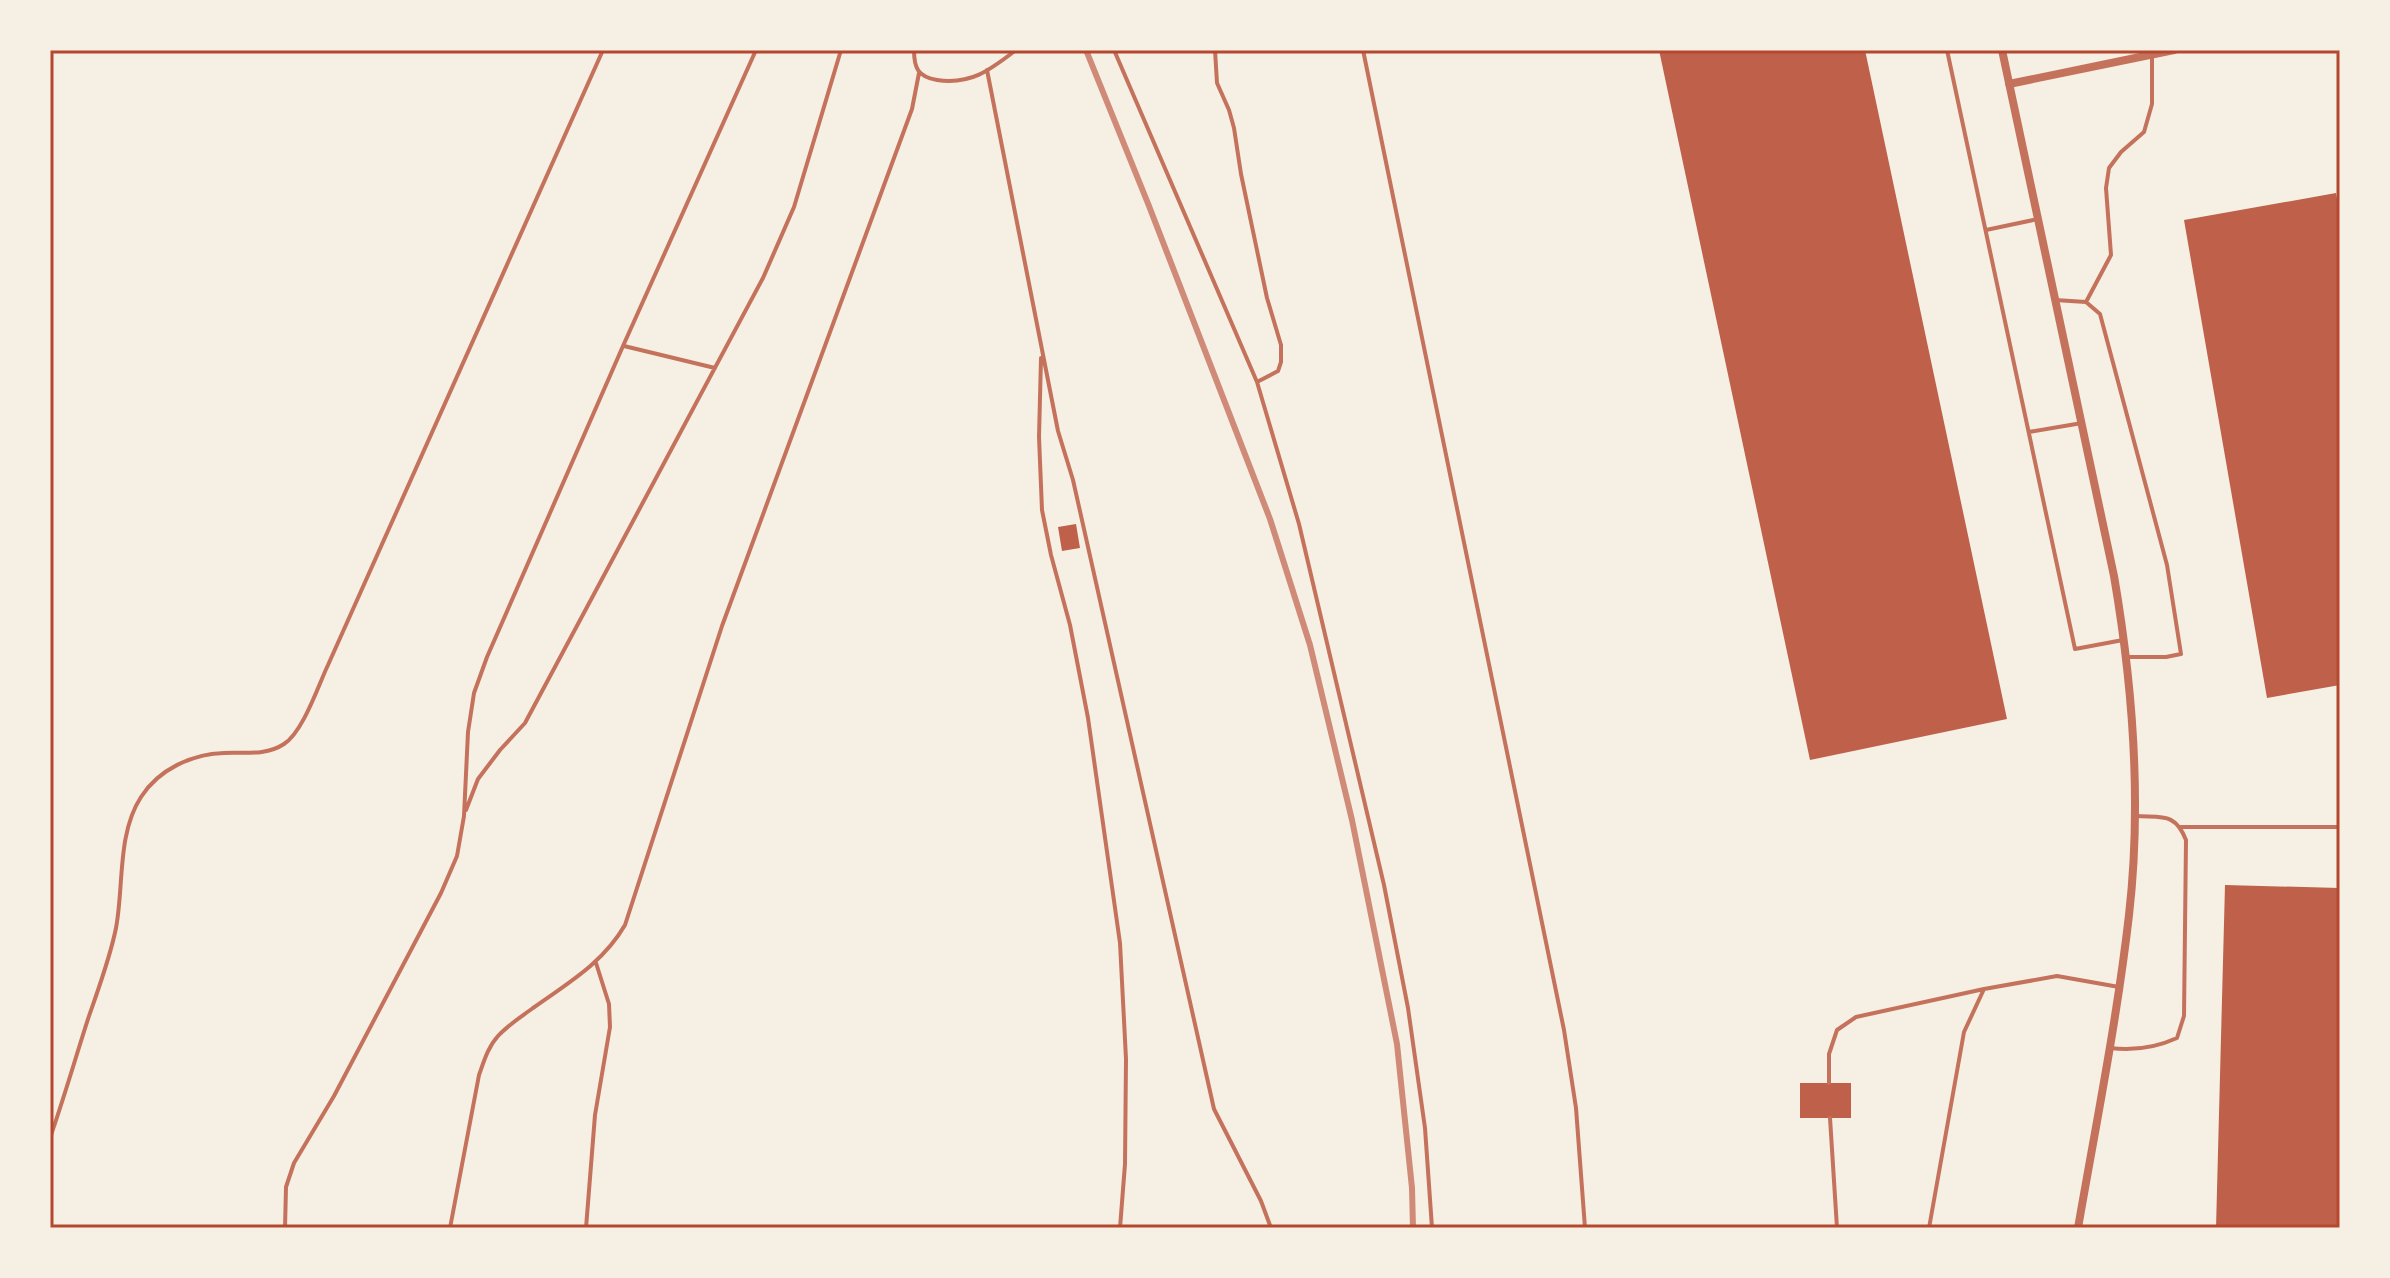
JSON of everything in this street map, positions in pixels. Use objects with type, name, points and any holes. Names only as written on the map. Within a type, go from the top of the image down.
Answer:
[{"type":"street","points":[[2002,50],[2114,576],[2128,657],[2134,744],[2135,816],[2129,914],[2078,1228]]},
{"type":"street","points":[[2009,84],[2174,50]]},
{"type":"lane","points":[[50,1138],[116,929],[126,841],[131,817],[141,796],[167,770],[185,760],[205,755],[269,750],[284,744],[297,730],[603,50]]},
{"type":"lane","points":[[285,1228],[286,1187],[294,1163],[334,1096],[441,893],[457,856],[464,816],[468,732],[474,693],[487,657],[756,50]]},
{"type":"lane","points":[[464,816],[478,779],[525,723],[763,278],[794,207],[841,50]]},
{"type":"lane","points":[[914,50],[915,68],[919,73],[925,77],[955,82],[987,70],[1016,50]]},
{"type":"lane","points":[[1114,50],[1257,382],[1299,524],[1384,885],[1408,1008],[1425,1128],[1432,1228]]},
{"type":"lane","points":[[1215,50],[1217,83],[1234,128],[1267,298],[1282,354],[1278,371],[1257,382]]},
{"type":"lane","points":[[1363,50],[1564,1030],[1576,1108],[1585,1228]]},
{"type":"lane","points":[[1947,50],[2075,649],[2125,640]]},
{"type":"lane","points":[[2086,302],[2111,255],[2106,188],[2109,168],[2121,152],[2144,132],[2152,104],[2152,53]]},
{"type":"lane","points":[[987,70],[1058,431],[1073,480],[1214,1109],[1261,1201],[1271,1228]]},
{"type":"lane","points":[[450,1228],[479,1075],[488,1051],[499,1035],[514,1022],[596,963],[613,945],[625,925],[722,626],[912,109],[919,73]]},
{"type":"lane","points":[[1986,230],[2038,219]]},
{"type":"lane","points":[[2055,300],[2086,302],[2100,314],[2167,565],[2181,654],[2128,657]]},
{"type":"lane","points":[[623,346],[715,368]]},
{"type":"lane","points":[[1041,349],[1039,437],[1042,510],[1070,625],[1088,718],[1120,943],[1126,1059],[1125,1164],[1120,1228]]},
{"type":"lane","points":[[2029,432],[2082,423]]},
{"type":"lane","points":[[2108,1047],[2131,1050],[2161,1045],[2177,1038],[2184,1016],[2186,840],[2181,827],[2171,818],[2135,816]]},
{"type":"lane","points":[[2181,827],[2340,827]]},
{"type":"lane","points":[[586,1228],[595,1115],[610,1027],[605,984],[596,963]]},
{"type":"lane","points":[[1829,1083],[1829,1054],[1837,1030],[1856,1017],[2057,976],[2119,987]]},
{"type":"lane","points":[[1929,1228],[1964,1032],[1984,989]]},
{"type":"lane","points":[[1830,1118],[1837,1228]]},
{"type":"building","points":[[1659,50],[1865,50],[2007,719],[1810,760]]},
{"type":"building","points":[[2336,193],[2340,216],[2340,685],[2267,698],[2184,220]]},
{"type":"building","points":[[1076,524],[1080,548],[1062,551],[1058,527]]},
{"type":"building","points":[[2225,885],[2340,888],[2340,1228],[2216,1228]]},
{"type":"building","points":[[1800,1083],[1851,1083],[1851,1118],[1800,1118]]},
{"type":"railway","points":[[1086,50],[1270,519],[1310,645],[1352,820],[1397,1044],[1412,1188],[1413,1228]]}]
